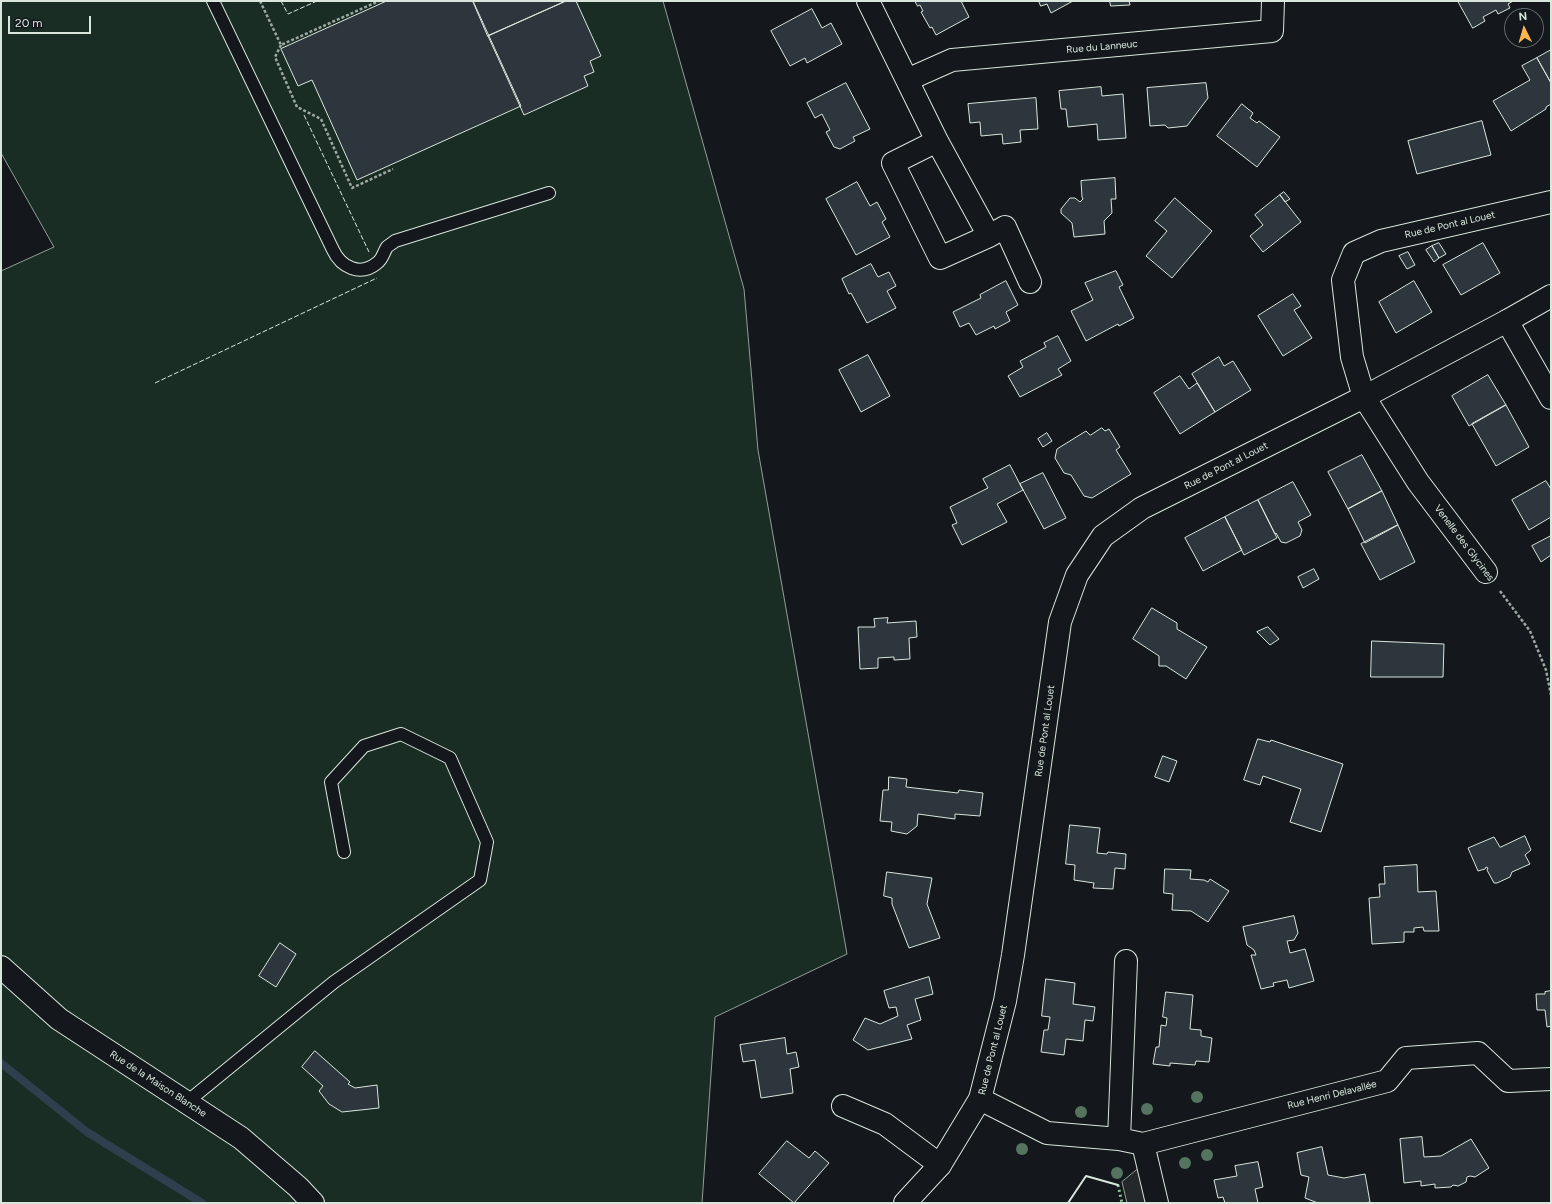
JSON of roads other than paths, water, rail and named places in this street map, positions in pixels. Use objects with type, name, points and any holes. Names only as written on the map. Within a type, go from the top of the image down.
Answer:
[{"type":"street","points":[[868,1],[937,141],[989,236]]},
{"type":"street","name":"Rue du Lanneuc","points":[[907,80],[952,60],[1272,31],[1273,1]]},
{"type":"street","points":[[937,141],[893,163],[940,258],[989,236],[1005,227],[1030,282]]},
{"type":"street","name":"Rue de Pont al Louet","points":[[1364,396],[1352,357],[1342,280],[1354,253],[1381,241],[1551,202]]},
{"type":"street","name":"Rue de Pont al Louet","points":[[905,1203],[940,1166],[980,1099],[1005,1001],[1013,954],[1060,622],[1077,575],[1103,536],[1142,508],[1364,396],[1507,321],[1551,296]]},
{"type":"street","points":[[1507,321],[1551,398]]},
{"type":"street","name":"Venelle des Glycines","points":[[1364,396],[1418,482],[1486,572]]},
{"type":"street","points":[[1119,1139],[1126,961]]},
{"type":"street","name":"Rue de la Maison Blanche","points":[[1,967],[59,1018],[241,1138],[298,1187],[313,1203]]},
{"type":"street","name":"Rue Henri Delavallée","points":[[980,1099],[1047,1133],[1119,1139],[1143,1144],[1387,1081],[1406,1058],[1478,1054],[1508,1081],[1551,1079]]},
{"type":"street","points":[[843,1106],[885,1124],[940,1166]]},
{"type":"street","points":[[1143,1144],[1157,1203]]},
{"type":"lane","points":[[213,1],[333,250],[337,258],[344,265],[362,270],[378,263],[384,256],[387,247],[395,241],[549,193]]},
{"type":"lane","points":[[186,1102],[334,982],[480,880],[487,842],[450,758],[401,734],[364,746],[331,782],[344,852]]},
{"type":"waterway","points":[[1,1063],[87,1132],[202,1203]]}]
